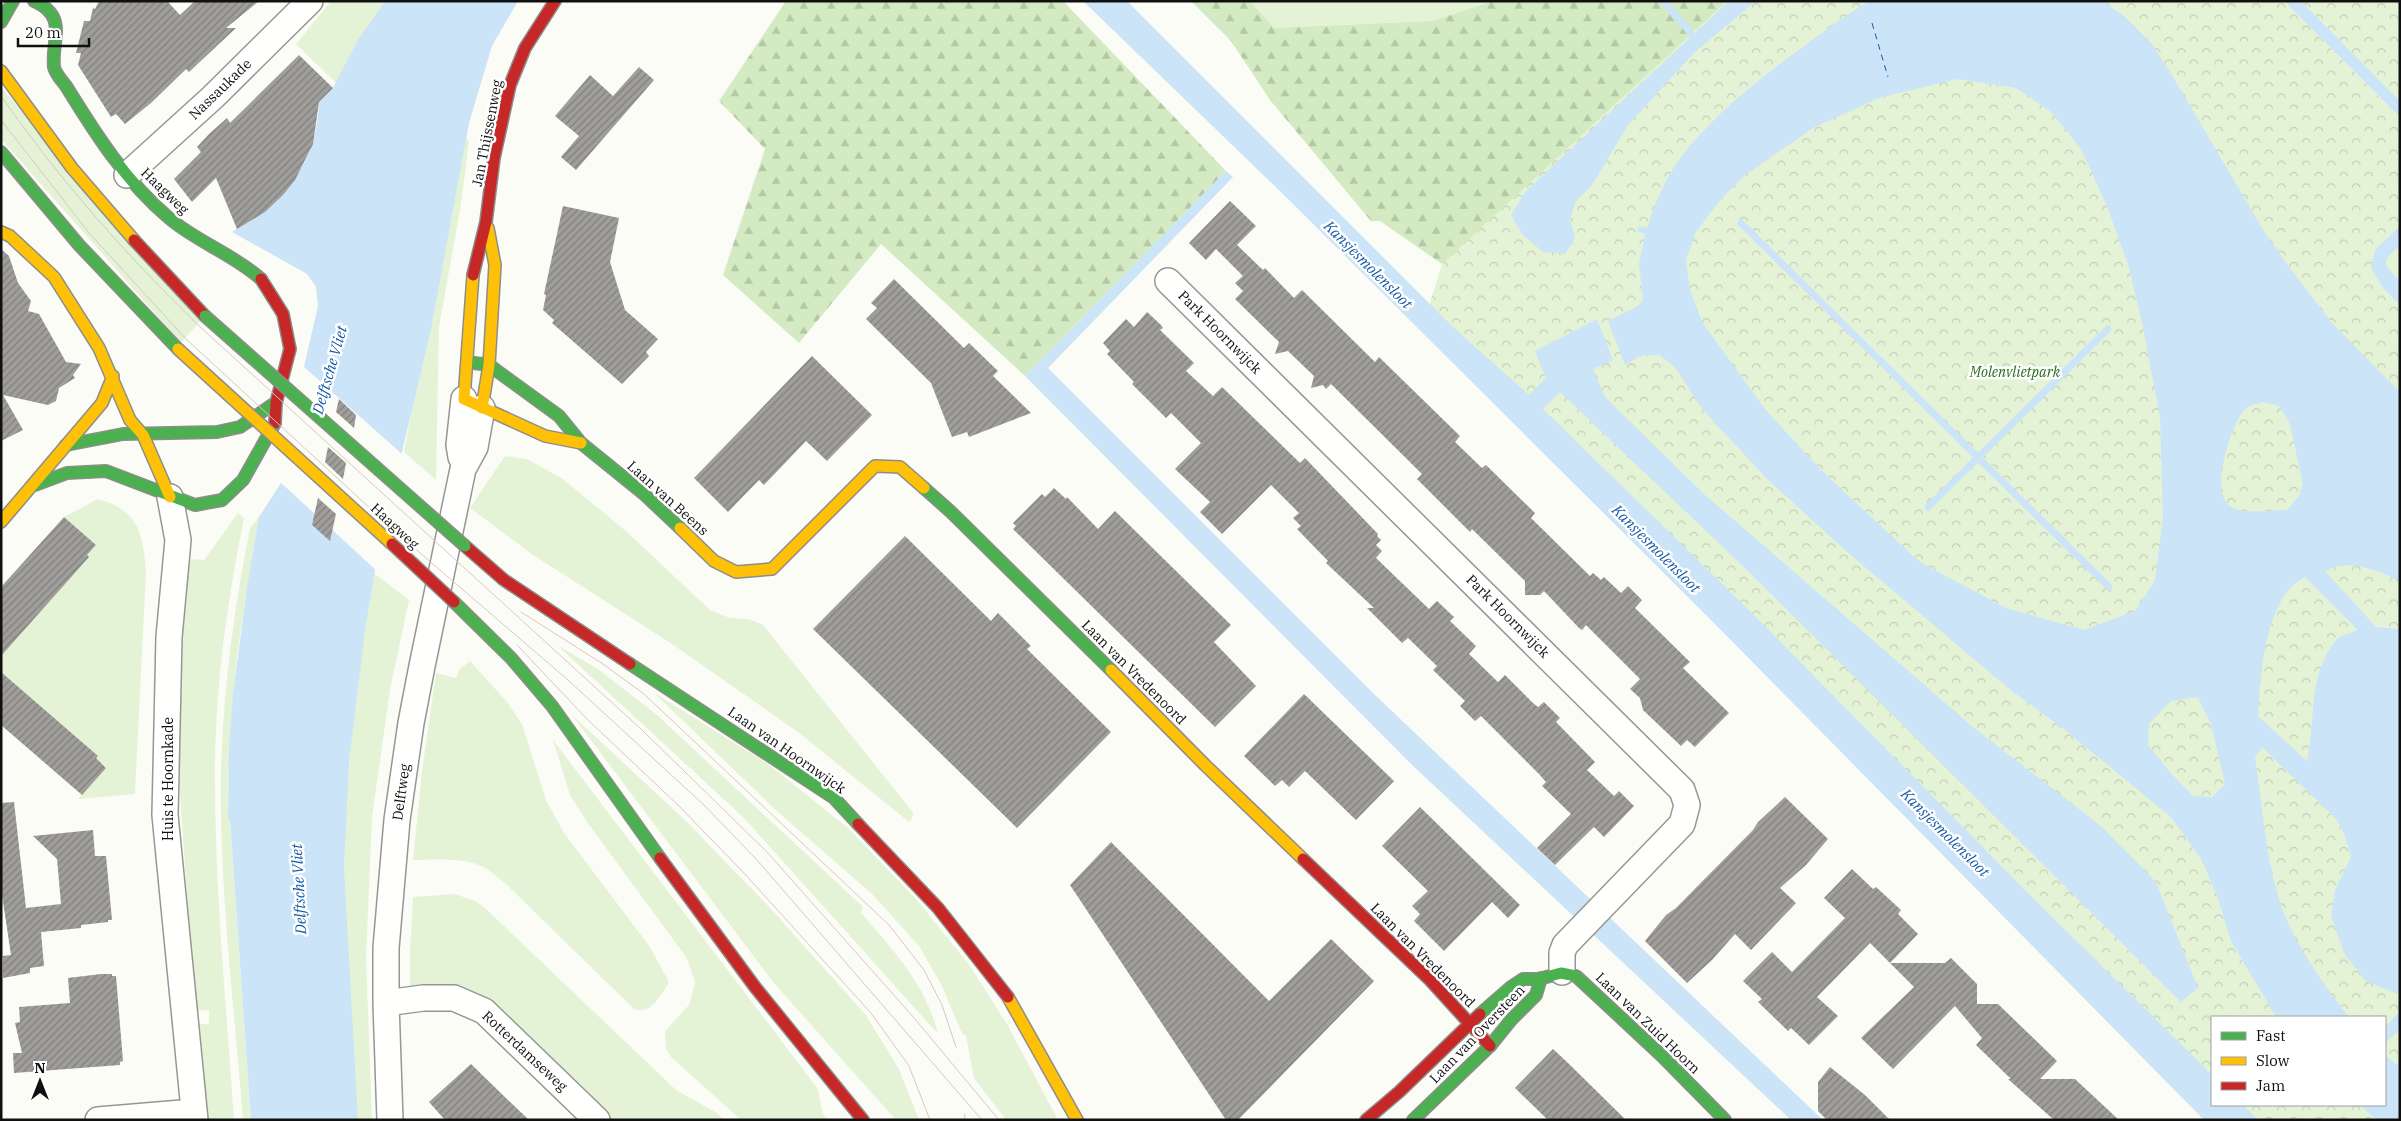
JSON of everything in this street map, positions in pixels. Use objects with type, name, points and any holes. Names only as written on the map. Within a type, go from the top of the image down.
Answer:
[{"type":"street","points":[[1,22],[13,1]]},
{"type":"street","name":"Nassaukade","points":[[128,175],[213,97],[310,1]]},
{"type":"street","name":"Jan Thijssenweg","points":[[473,404],[467,362],[474,266],[486,222],[494,158],[510,85],[525,48],[555,1]]},
{"type":"street","name":"Haagweg","points":[[35,485],[67,473],[106,471],[170,498],[195,505],[222,500],[243,480],[277,420],[276,403],[290,349],[283,314],[265,283],[246,265],[200,240],[170,219],[128,175],[98,138],[54,68],[58,35],[55,19],[42,3]]},
{"type":"street","name":"Laan van Hoornwijck","points":[[1,71],[33,119],[78,177],[109,214],[205,316],[402,492],[504,580],[834,798],[938,908],[1008,997],[1077,1120]]},
{"type":"street","name":"Haagweg","points":[[1,152],[52,215],[178,348],[254,421],[373,525],[511,658],[552,706],[606,785],[755,987],[862,1120]]},
{"type":"street","name":"Jan Thijssenweg","points":[[473,404],[489,365],[495,265],[486,222]]},
{"type":"street","points":[[1,232],[10,236],[54,278],[99,348],[113,376],[130,420],[143,435],[170,498]]},
{"type":"street","name":"Park Hoornwijck","points":[[1168,281],[1682,790],[1687,811],[1682,824],[1565,945],[1552,975]]},
{"type":"street","name":"Laan van Beens","points":[[467,362],[489,365],[559,416],[581,444],[644,494],[714,561],[736,572]]},
{"type":"street","points":[[1,522],[35,485],[102,403],[113,376]]},
{"type":"street","points":[[66,446],[123,434],[217,432],[240,427],[276,403]]},
{"type":"street","name":"Laan van Beens","points":[[473,404],[545,436],[581,444]]},
{"type":"street","name":"Delftweg","points":[[390,1120],[386,948],[397,820],[411,723],[463,469],[475,448],[473,404]]},
{"type":"street","name":"Laan van Vredenoord","points":[[736,572],[772,568],[875,466],[900,467],[1050,608],[1205,765],[1430,980],[1490,1046]]},
{"type":"street","name":"Huis te Hoornkade","points":[[170,498],[178,540],[169,637],[165,815],[194,1116]]},
{"type":"street","name":"Laan van Zuid Hoorn","points":[[1552,975],[1571,973],[1581,979],[1662,1056],[1725,1120]]},
{"type":"street","name":"Laan van Oversteen","points":[[1366,1120],[1392,1100],[1469,1022],[1515,984],[1524,978],[1552,975]]},
{"type":"street","name":"Laan van Oversteen","points":[[1413,1120],[1490,1046],[1536,996],[1552,975]]},
{"type":"street","name":"Rotterdamseweg","points":[[386,1003],[423,998],[454,998],[484,1011],[597,1120]]},
{"type":"street","points":[[98,1120],[194,1116]]},
{"type":"green space","points":[[331,1],[385,1],[357,41],[336,83],[296,44]]},
{"type":"green space","points":[[786,1],[1063,1],[1226,171],[1025,376],[881,244],[799,343],[723,275],[765,149],[719,101]]},
{"type":"green space","points":[[1191,1],[1250,1],[1274,28],[1432,21],[1493,1],[1732,1],[1571,151],[1442,264],[1380,221],[1371,221],[1270,100],[1231,41]]},
{"type":"green space","points":[[1250,1],[1493,1],[1432,21],[1274,28]]},
{"type":"green space","name":"Molenvlietpark","points":[[1727,1],[2284,1],[2400,117],[2400,226],[2375,250],[2383,288],[2400,305],[2400,1120],[2248,1120],[2234,1106],[2386,1106],[2386,1016],[2211,1016],[2211,1083],[1427,312],[1442,264]]},
{"type":"green space","points":[[2301,1],[2400,1],[2400,101]]},
{"type":"green space","points":[[1,87],[201,320],[181,343],[1,139]]},
{"type":"green space","points":[[466,138],[469,141],[461,204],[439,327],[436,480],[404,452],[430,311]]},
{"type":"green space","points":[[2400,245],[2400,281],[2386,265],[2387,258]]},
{"type":"green space","points":[[505,456],[527,459],[563,479],[627,532],[710,610],[730,618],[749,619],[763,625],[911,810],[914,815],[909,822],[798,732],[669,642],[533,555],[470,508]]},
{"type":"green space","points":[[98,499],[112,504],[130,517],[140,535],[145,558],[146,572],[135,794],[78,799],[106,767],[1,674],[1,652],[96,545],[64,517]]},
{"type":"green space","points":[[238,513],[244,518],[233,578],[220,670],[215,762],[218,896],[234,1120],[205,1120],[198,1024],[209,1024],[209,1010],[195,1011],[177,750],[181,598],[191,559],[204,560]]},
{"type":"green space","points":[[259,517],[237,658],[229,778],[228,818],[230,819],[251,1120],[243,1120],[222,859],[221,772],[224,711],[234,619],[250,528]]},
{"type":"green space","points":[[374,573],[409,600],[390,690],[372,817],[366,958],[372,1120],[358,1120],[344,899],[345,825],[352,730]]},
{"type":"green space","points":[[557,645],[598,669],[657,715],[863,907],[861,913],[885,940],[917,984],[933,1016],[938,1034],[744,818]]},
{"type":"green space","points":[[470,661],[507,702],[522,724],[546,800],[564,833],[650,947],[669,982],[650,1008],[645,1010],[634,1009],[507,885],[486,869],[471,862],[463,861],[413,860],[422,771],[436,673],[456,678],[459,670]]},
{"type":"green space","points":[[653,692],[768,764],[847,827],[917,900],[970,966],[1007,1024],[1058,1120],[1006,1120],[974,1078],[966,1036],[962,1033],[941,984],[919,946],[872,894],[778,812]]},
{"type":"green space","points":[[572,715],[686,821],[772,910],[865,1014],[899,1069],[919,1120],[896,1120],[773,982]]},
{"type":"green space","points":[[553,740],[818,1089],[822,1111],[827,1120],[741,1120],[671,1057],[666,1049],[665,1031],[689,1005],[695,981],[686,957],[587,822],[570,795]]},
{"type":"green space","points":[[455,894],[475,901],[485,908],[676,1090],[717,1113],[724,1120],[612,1120],[489,1004],[410,991],[413,897]]},
{"type":"water","name":"Delftsche Vliet","points":[[385,1],[518,1],[492,46],[469,123],[431,329],[377,558],[365,631],[349,762],[344,868],[358,1120],[251,1120],[230,819],[228,819],[229,747],[233,694],[247,588],[259,517],[281,483],[293,414],[318,306],[316,287],[307,274],[232,232],[267,206],[294,179],[304,163],[311,146],[317,125],[319,102],[333,88],[357,41]]},
{"type":"water","name":"Kansjesmolensloot","points":[[1083,1],[1127,1],[1454,328],[1529,395],[1546,378],[1535,351],[1597,319],[1613,360],[1593,369],[1605,397],[1704,494],[1973,727],[2102,827],[2156,882],[2198,988],[2181,1002],[1748,571],[1560,392],[1543,409],[1750,611],[2022,887],[2211,1074],[2211,1106],[2244,1106],[2258,1120],[2204,1120],[1712,621],[1286,197]]},
{"type":"water","points":[[1729,1],[1756,1],[1695,52],[1628,125],[1592,185],[1576,201],[1570,219],[1575,238],[1565,254],[1543,252],[1522,234],[1511,215],[1525,192]]},
{"type":"water","points":[[1870,1],[2103,1],[2125,17],[2152,44],[2265,233],[2332,323],[2400,392],[2400,581],[2363,567],[2344,566],[2325,571],[2376,627],[2400,629],[2400,995],[2366,981],[2345,955],[2331,916],[2335,890],[2351,857],[2345,836],[2337,820],[2262,747],[2255,757],[2267,844],[2278,896],[2290,927],[2308,960],[2348,1016],[2275,1016],[2231,941],[2218,899],[2203,862],[2171,817],[2065,730],[2008,688],[1845,550],[1767,479],[1703,410],[1674,366],[1659,355],[1640,356],[1625,365],[1608,321],[1638,306],[1643,299],[1639,264],[1645,234],[1637,231],[1639,226],[1647,228],[1659,196],[1675,165],[1702,132],[1745,92],[1838,21]],"holes":[[[1957,79],[2016,88],[2051,112],[2081,149],[2108,209],[2128,264],[2142,323],[2160,417],[2163,517],[2155,581],[2135,611],[2084,630],[2006,608],[1923,564],[1912,555],[1819,468],[1765,409],[1702,322],[1690,290],[1686,260],[1696,232],[1720,200],[1744,176],[1813,128],[1879,98]],[[2263,402],[2279,406],[2290,424],[2303,484],[2299,496],[2287,510],[2238,510],[2225,501],[2222,490],[2224,460],[2239,417],[2245,409]],[[2305,577],[2358,630],[2337,639],[2327,652],[2321,667],[2314,698],[2307,761],[2258,716],[2263,660],[2273,619],[2281,601],[2292,587]],[[2197,697],[2211,724],[2225,784],[2212,797],[2193,796],[2148,745],[2149,724],[2171,701]]]},
{"type":"water","points":[[2284,1],[2301,1],[2400,101],[2400,117]]},
{"type":"water","points":[[1226,171],[1233,177],[1048,368],[1375,695],[1823,1120],[1791,1120],[1411,764],[1025,376]]},
{"type":"water","points":[[2400,226],[2400,245],[2387,258],[2386,265],[2400,281],[2400,305],[2383,288],[2371,268],[2375,250]]},
{"type":"water","points":[[2400,1011],[2400,1030],[2388,1040],[2386,1045],[2386,1026]]},
{"type":"water","points":[[2386,1056],[2400,1067],[2400,1120],[2377,1120],[2360,1106],[2386,1106]]},
{"type":"pier","points":[[303,366],[402,454],[377,571],[279,481],[291,413]]},
{"type":"building","points":[[99,1],[167,1],[180,15],[195,1],[259,1],[226,28],[236,28],[189,72],[186,69],[151,103],[125,124],[116,114],[111,117],[78,65],[81,53],[76,53],[84,21],[90,21],[93,8],[95,9]]},
{"type":"building","points":[[299,55],[333,88],[319,102],[313,144],[295,180],[283,195],[265,212],[237,229],[216,178],[192,202],[174,179],[201,152],[197,147],[209,134],[227,118],[230,123]]},
{"type":"building","points":[[639,67],[654,80],[576,170],[561,157],[579,136],[555,116],[590,75],[613,96]]},
{"type":"building","points":[[1230,201],[1256,226],[1237,245],[1263,270],[1265,268],[1294,298],[1302,290],[1375,362],[1379,357],[1460,436],[1455,442],[1482,468],[1486,465],[1535,513],[1531,518],[1590,576],[1593,573],[1601,580],[1604,577],[1621,593],[1628,586],[1642,600],[1635,608],[1690,662],[1683,668],[1729,713],[1695,747],[1687,740],[1681,746],[1643,710],[1640,698],[1630,689],[1640,679],[1586,625],[1582,630],[1579,628],[1544,591],[1540,595],[1525,595],[1525,581],[1472,529],[1470,532],[1417,479],[1422,474],[1331,384],[1326,389],[1323,385],[1311,388],[1314,376],[1288,351],[1275,354],[1279,342],[1235,299],[1243,291],[1235,283],[1243,276],[1216,249],[1206,260],[1189,243]]},
{"type":"building","points":[[563,206],[619,218],[610,262],[625,310],[658,339],[646,352],[649,356],[622,384],[552,323],[554,320],[543,310],[546,295],[544,294]]},
{"type":"building","points":[[1,249],[9,256],[18,283],[31,301],[28,311],[39,314],[66,362],[81,364],[73,375],[75,378],[59,388],[56,401],[48,405],[3,395],[23,430],[1,441]]},
{"type":"building","points":[[894,279],[964,348],[969,343],[998,371],[993,376],[1031,413],[969,437],[967,432],[952,437],[931,383],[866,319],[877,308],[871,303]]},
{"type":"building","points":[[1147,312],[1161,325],[1163,328],[1160,330],[1194,363],[1186,371],[1213,396],[1222,387],[1300,463],[1305,458],[1378,534],[1377,536],[1381,540],[1376,545],[1382,551],[1376,558],[1429,609],[1437,601],[1454,617],[1450,621],[1476,646],[1469,654],[1498,682],[1505,675],[1538,707],[1544,702],[1560,718],[1556,722],[1595,762],[1587,770],[1614,796],[1619,791],[1634,806],[1604,837],[1594,827],[1555,865],[1537,848],[1571,814],[1542,786],[1546,782],[1539,774],[1481,716],[1475,721],[1460,706],[1465,701],[1433,670],[1437,666],[1408,638],[1402,643],[1367,608],[1374,608],[1326,563],[1328,561],[1297,529],[1301,526],[1293,518],[1299,513],[1271,485],[1222,534],[1200,512],[1210,502],[1175,469],[1201,443],[1171,413],[1166,418],[1132,384],[1134,382],[1107,354],[1110,351],[1103,343],[1126,319],[1134,327]]},
{"type":"building","points":[[812,356],[872,415],[827,461],[806,441],[764,485],[759,480],[728,512],[694,478]]},
{"type":"building","points":[[339,399],[356,415],[354,428],[336,412]]},
{"type":"building","points":[[328,447],[346,463],[343,479],[325,462]]},
{"type":"building","points":[[1054,488],[1066,499],[1067,497],[1098,529],[1115,511],[1231,625],[1214,642],[1256,686],[1215,727],[1013,529],[1016,526],[1013,523],[1042,494],[1045,497]]},
{"type":"building","points":[[318,498],[336,514],[330,541],[312,525]]},
{"type":"building","points":[[64,517],[96,545],[87,555],[89,557],[1,656],[1,587]]},
{"type":"building","points":[[905,536],[991,621],[998,613],[1031,646],[1027,649],[1111,732],[1017,828],[813,629]]},
{"type":"building","points":[[1,672],[98,756],[96,758],[106,768],[82,795],[1,725]]},
{"type":"building","points":[[1304,694],[1394,781],[1356,820],[1305,771],[1289,787],[1282,780],[1275,786],[1244,756]]},
{"type":"building","points":[[1785,797],[1828,839],[1806,865],[1780,888],[1796,903],[1751,950],[1735,934],[1712,960],[1687,983],[1645,941],[1666,915],[1676,908],[1753,830],[1758,822]]},
{"type":"building","points":[[14,802],[26,908],[61,904],[57,859],[33,836],[93,830],[95,856],[106,856],[112,920],[81,925],[81,928],[41,932],[44,966],[30,968],[30,973],[3,978],[3,956],[11,955],[1,888],[1,803]]},
{"type":"building","points":[[1420,807],[1520,905],[1508,918],[1492,902],[1444,951],[1414,921],[1420,914],[1412,906],[1428,891],[1382,846]]},
{"type":"building","points":[[1111,842],[1269,1001],[1331,939],[1374,981],[1238,1120],[1226,1120],[1070,885]]},
{"type":"building","points":[[1852,869],[1873,889],[1876,887],[1901,910],[1898,914],[1918,934],[1890,963],[1870,943],[1817,997],[1838,1016],[1809,1045],[1791,1028],[1788,1031],[1758,1002],[1762,999],[1743,981],[1772,952],[1792,972],[1845,918],[1824,898]]},
{"type":"building","points":[[1951,958],[1977,984],[1977,1004],[1998,1004],[2057,1061],[2040,1079],[2075,1079],[2119,1120],[2054,1120],[2008,1079],[2011,1079],[1976,1045],[1982,1038],[1955,1006],[1893,1069],[1861,1038],[1914,987],[1890,963],[1945,963]]},
{"type":"building","points":[[101,974],[116,976],[123,1061],[120,1062],[120,1065],[14,1073],[13,1053],[22,1053],[15,1023],[20,1022],[19,1007],[70,1003],[68,978]]},
{"type":"building","points":[[1553,1049],[1626,1120],[1548,1120],[1515,1088]]},
{"type":"building","points":[[471,1064],[529,1120],[445,1120],[429,1102]]},
{"type":"building","points":[[1830,1067],[1865,1095],[1890,1120],[1827,1120],[1818,1111],[1818,1082]]},
{"type":"waterway","points":[[1663,1],[1694,37]]},
{"type":"waterway","points":[[1741,223],[2109,587]]},
{"type":"waterway","points":[[1928,507],[2108,329]]},
{"type":"ferry route","points":[[1872,23],[1888,77]]},
{"type":"tram line","points":[[1,96],[46,157],[94,215],[170,298],[642,730],[767,852],[915,1019],[999,1120]]},
{"type":"tram line","points":[[1,120],[90,234],[186,339],[398,534],[568,680],[705,806],[757,860],[982,1120]]},
{"type":"tram line","points":[[521,612],[603,664],[644,694],[889,925],[924,970],[942,1005],[956,1047]]},
{"type":"tram line","points":[[517,645],[587,719],[679,806],[743,872],[871,1013],[909,1066],[930,1120]]},
{"type":"tram line","points":[[964,1120],[965,1114]]},
{"type":"traffic: fast","points":[[1,22],[13,1]]},
{"type":"traffic: fast","points":[[34,1],[45,7],[55,22],[54,67],[56,72],[125,173],[153,204],[169,218],[191,234],[239,262],[261,279]]},
{"type":"traffic: fast","points":[[1,152],[79,245],[178,349]]},
{"type":"traffic: fast","points":[[205,316],[465,546]]},
{"type":"traffic: fast","points":[[467,362],[489,365],[559,416],[581,443],[644,494],[680,528]]},
{"type":"traffic: fast","points":[[66,445],[123,434],[217,432],[240,427],[272,405]]},
{"type":"traffic: fast","points":[[35,485],[67,473],[106,471],[195,505],[222,500],[243,480],[275,423]]},
{"type":"traffic: fast","points":[[924,488],[951,512],[1111,670]]},
{"type":"traffic: fast","points":[[454,602],[511,658],[552,706],[660,858]]},
{"type":"traffic: fast","points":[[630,664],[834,798],[858,824]]},
{"type":"traffic: fast","points":[[1480,1014],[1523,979],[1539,979],[1561,973],[1576,976],[1662,1056],[1725,1120]]},
{"type":"traffic: fast","points":[[1413,1120],[1490,1046],[1511,1020],[1536,995],[1541,978]]},
{"type":"traffic: slow","points":[[1,71],[72,168],[134,240]]},
{"type":"traffic: slow","points":[[482,408],[489,365],[495,265],[488,228]]},
{"type":"traffic: slow","points":[[1,232],[10,236],[54,277],[99,348],[130,420],[143,435],[170,497]]},
{"type":"traffic: slow","points":[[473,275],[464,399],[545,436],[581,443]]},
{"type":"traffic: slow","points":[[178,349],[392,544]]},
{"type":"traffic: slow","points":[[1,522],[102,403],[113,376]]},
{"type":"traffic: slow","points":[[680,528],[714,561],[736,572],[772,569],[875,466],[900,467],[924,488]]},
{"type":"traffic: slow","points":[[1111,670],[1205,765],[1303,859]]},
{"type":"traffic: slow","points":[[1008,997],[1077,1120]]},
{"type":"traffic: jam","points":[[473,275],[486,222],[494,158],[510,85],[525,48],[555,1]]},
{"type":"traffic: jam","points":[[134,240],[205,316]]},
{"type":"traffic: jam","points":[[261,279],[283,314],[290,349],[276,403],[275,423]]},
{"type":"traffic: jam","points":[[392,544],[454,602]]},
{"type":"traffic: jam","points":[[465,546],[504,580],[630,664]]},
{"type":"traffic: jam","points":[[858,824],[938,908],[1008,997]]},
{"type":"traffic: jam","points":[[660,858],[755,987],[863,1120]]},
{"type":"traffic: jam","points":[[1303,859],[1430,980],[1490,1046]]},
{"type":"traffic: jam","points":[[1366,1120],[1399,1092],[1480,1014]]}]
